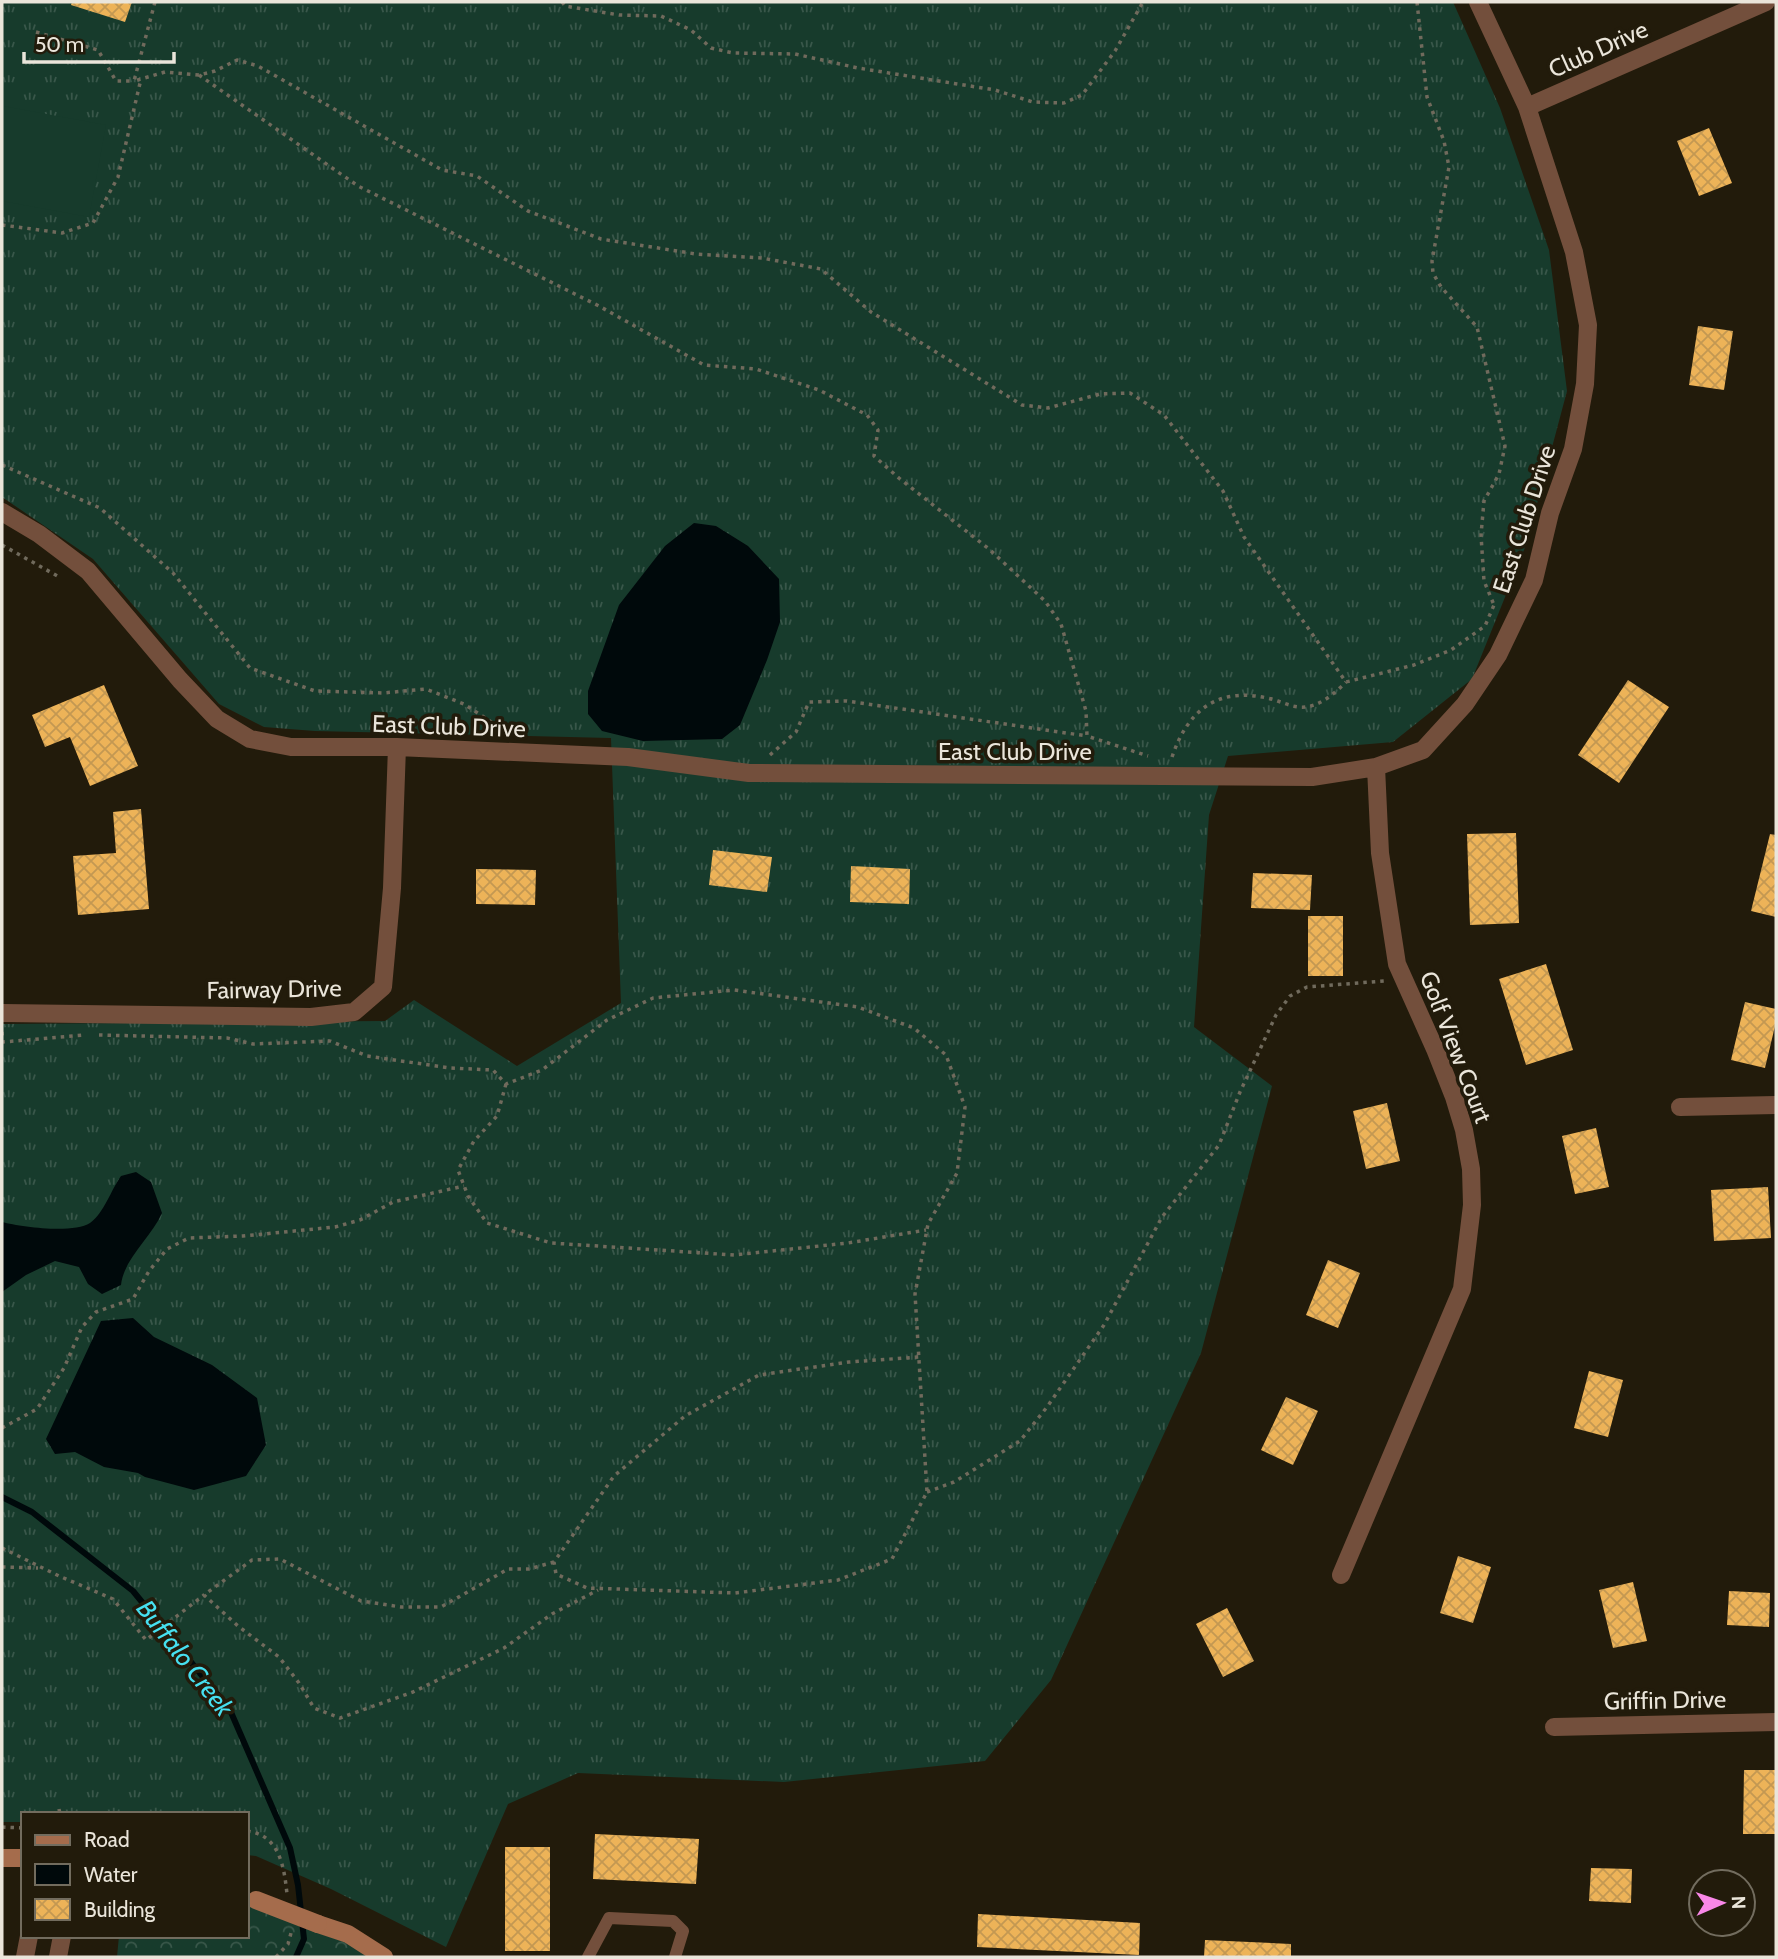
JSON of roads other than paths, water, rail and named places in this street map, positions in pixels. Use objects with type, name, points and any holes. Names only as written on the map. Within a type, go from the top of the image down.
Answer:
[{"type":"street","name":"East Club Drive","points":[[2,512],[39,534],[88,571],[180,680],[217,719],[250,739],[291,747],[397,747],[628,757],[748,773],[1168,770],[1312,777],[1376,767],[1423,750],[1465,704],[1498,655],[1534,580],[1550,513],[1573,449],[1585,384],[1587,325],[1574,252],[1527,107],[1478,2]]},
{"type":"street","name":"Club Drive","points":[[1527,107],[1766,2]]},
{"type":"street","name":"Fairway Drive","points":[[2,1013],[311,1017],[354,1012],[383,987],[393,888],[397,747]]},
{"type":"street","name":"Golf View Court","points":[[1341,1574],[1462,1289],[1472,1205],[1471,1169],[1460,1119],[1435,1049],[1396,964],[1380,853],[1376,767]]},
{"type":"street","points":[[1680,1107],[1776,1105]]},
{"type":"street","name":"Griffin Drive","points":[[1554,1727],[1776,1722]]},
{"type":"street","points":[[2,1858],[21,1858]]},
{"type":"street","points":[[252,1898],[348,1934],[384,1957]]},
{"type":"street","points":[[25,1957],[29,1938]]},
{"type":"street","points":[[58,1957],[62,1938]]},
{"type":"lane","points":[[588,1957],[610,1918],[673,1922],[683,1931],[675,1957]]},
{"type":"water","points":[[694,523],[716,526],[748,546],[779,579],[780,622],[740,725],[722,739],[643,741],[602,731],[588,714],[588,691],[619,605],[665,546]]},
{"type":"water","points":[[136,1172],[151,1182],[162,1213],[132,1257],[121,1285],[102,1294],[88,1284],[79,1267],[55,1261],[26,1275],[2,1292],[2,1222],[47,1228],[82,1226],[95,1219],[121,1176]]},
{"type":"water","points":[[133,1318],[154,1337],[212,1365],[257,1398],[266,1445],[246,1476],[194,1490],[138,1473],[104,1467],[75,1452],[55,1454],[46,1439],[101,1321]]},
{"type":"waterway","name":"Buffalo Creek","points":[[2,1497],[32,1512],[133,1591],[230,1710],[290,1848],[298,1885],[304,1939],[296,1957]]}]
